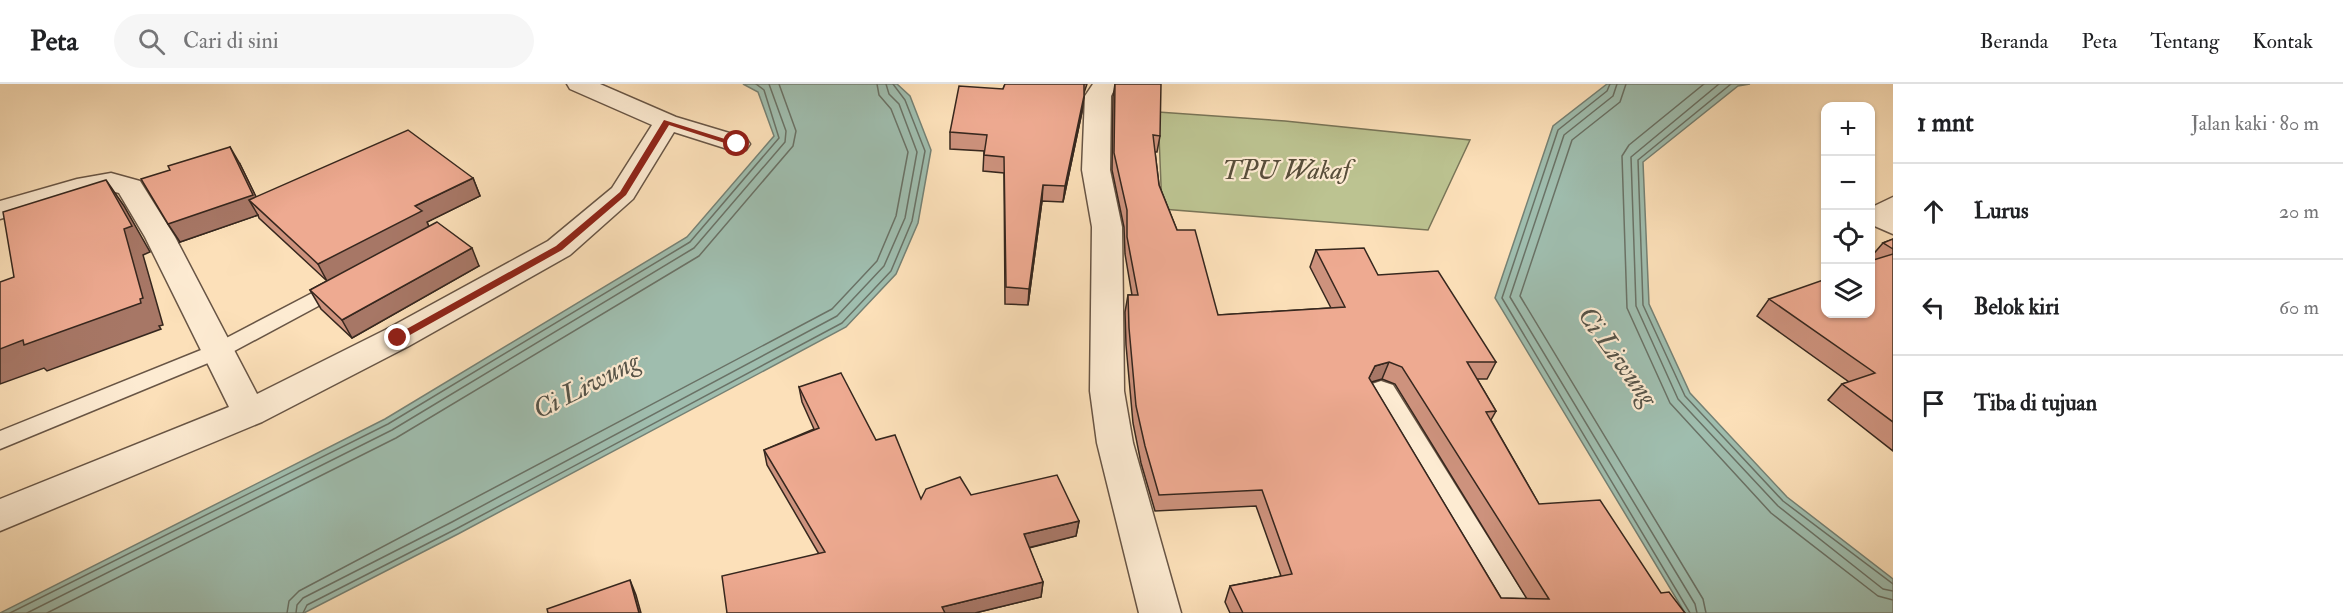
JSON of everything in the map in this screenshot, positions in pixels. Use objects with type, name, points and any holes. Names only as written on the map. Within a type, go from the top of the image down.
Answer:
[{"type":"street","points":[[579,84],[667,122],[737,144]]},
{"type":"street","points":[[1105,84],[1098,96],[1096,170],[1107,227],[1107,391],[1115,443],[1151,611]]},
{"type":"street","points":[[0,515],[250,413],[398,338],[559,248],[623,193],[667,122]]},
{"type":"street","points":[[0,210],[87,185],[111,182],[130,187],[160,237],[250,413]]},
{"type":"street","points":[[1893,206],[1878,216],[1893,225]]},
{"type":"street","points":[[1381,394],[1514,613]]},
{"type":"lane","points":[[0,440],[218,351],[353,279]]},
{"type":"green space","name":"TPU Wakaf","points":[[1158,112],[1285,121],[1470,140],[1428,230],[1162,209]]},
{"type":"water","name":"Ci Liwung","points":[[743,84],[897,84],[910,96],[931,150],[918,223],[896,274],[846,327],[458,534],[304,613],[0,613],[385,419],[687,237],[774,136],[758,92]]},
{"type":"water","name":"Ci Liwung","points":[[1607,84],[1750,84],[1738,86],[1643,162],[1649,304],[1690,393],[1787,497],[1893,579],[1893,613],[1685,613],[1495,298],[1553,126]]},
{"type":"building","points":[[1005,84],[1084,84],[1084,96],[1065,186],[1043,185],[1029,289],[1006,287],[1004,157],[984,155],[987,135],[950,132],[959,86],[1003,89]]},
{"type":"building","points":[[1115,84],[1161,84],[1160,136],[1153,135],[1159,185],[1177,230],[1195,230],[1218,315],[1345,307],[1316,250],[1364,248],[1378,275],[1438,271],[1496,362],[1467,362],[1496,411],[1486,412],[1539,504],[1600,500],[1661,593],[1669,592],[1685,613],[1243,613],[1230,586],[1292,574],[1262,490],[1159,495],[1136,406],[1128,295],[1138,295],[1127,237],[1127,210],[1114,153]],"holes":[[[1389,362],[1402,367],[1549,599],[1501,598],[1369,378],[1375,366]]]},
{"type":"building","points":[[408,130],[473,178],[415,206],[422,211],[318,264],[249,200]]},
{"type":"building","points":[[230,147],[253,195],[168,224],[141,179],[170,170],[168,166]]},
{"type":"building","points":[[106,180],[132,226],[124,229],[143,298],[140,299],[141,303],[24,345],[23,340],[0,349],[0,282],[14,277],[3,212]]},
{"type":"building","points":[[437,222],[472,248],[342,320],[310,290]]},
{"type":"building","points":[[1893,239],[1893,249],[1883,243]]},
{"type":"building","points":[[1893,254],[1893,422],[1842,384],[1875,373],[1769,299],[1821,281],[1821,318],[1875,318],[1875,259]]},
{"type":"building","points":[[841,373],[876,440],[895,435],[921,499],[926,489],[960,477],[971,495],[1057,475],[1079,521],[1024,534],[1043,582],[942,607],[945,613],[727,613],[722,576],[825,552],[764,450],[819,428],[799,387]]},
{"type":"building","points":[[630,580],[639,613],[548,613],[547,609]]},
{"type":"route","points":[[398,338],[559,248],[623,193],[667,122],[737,144]]}]
